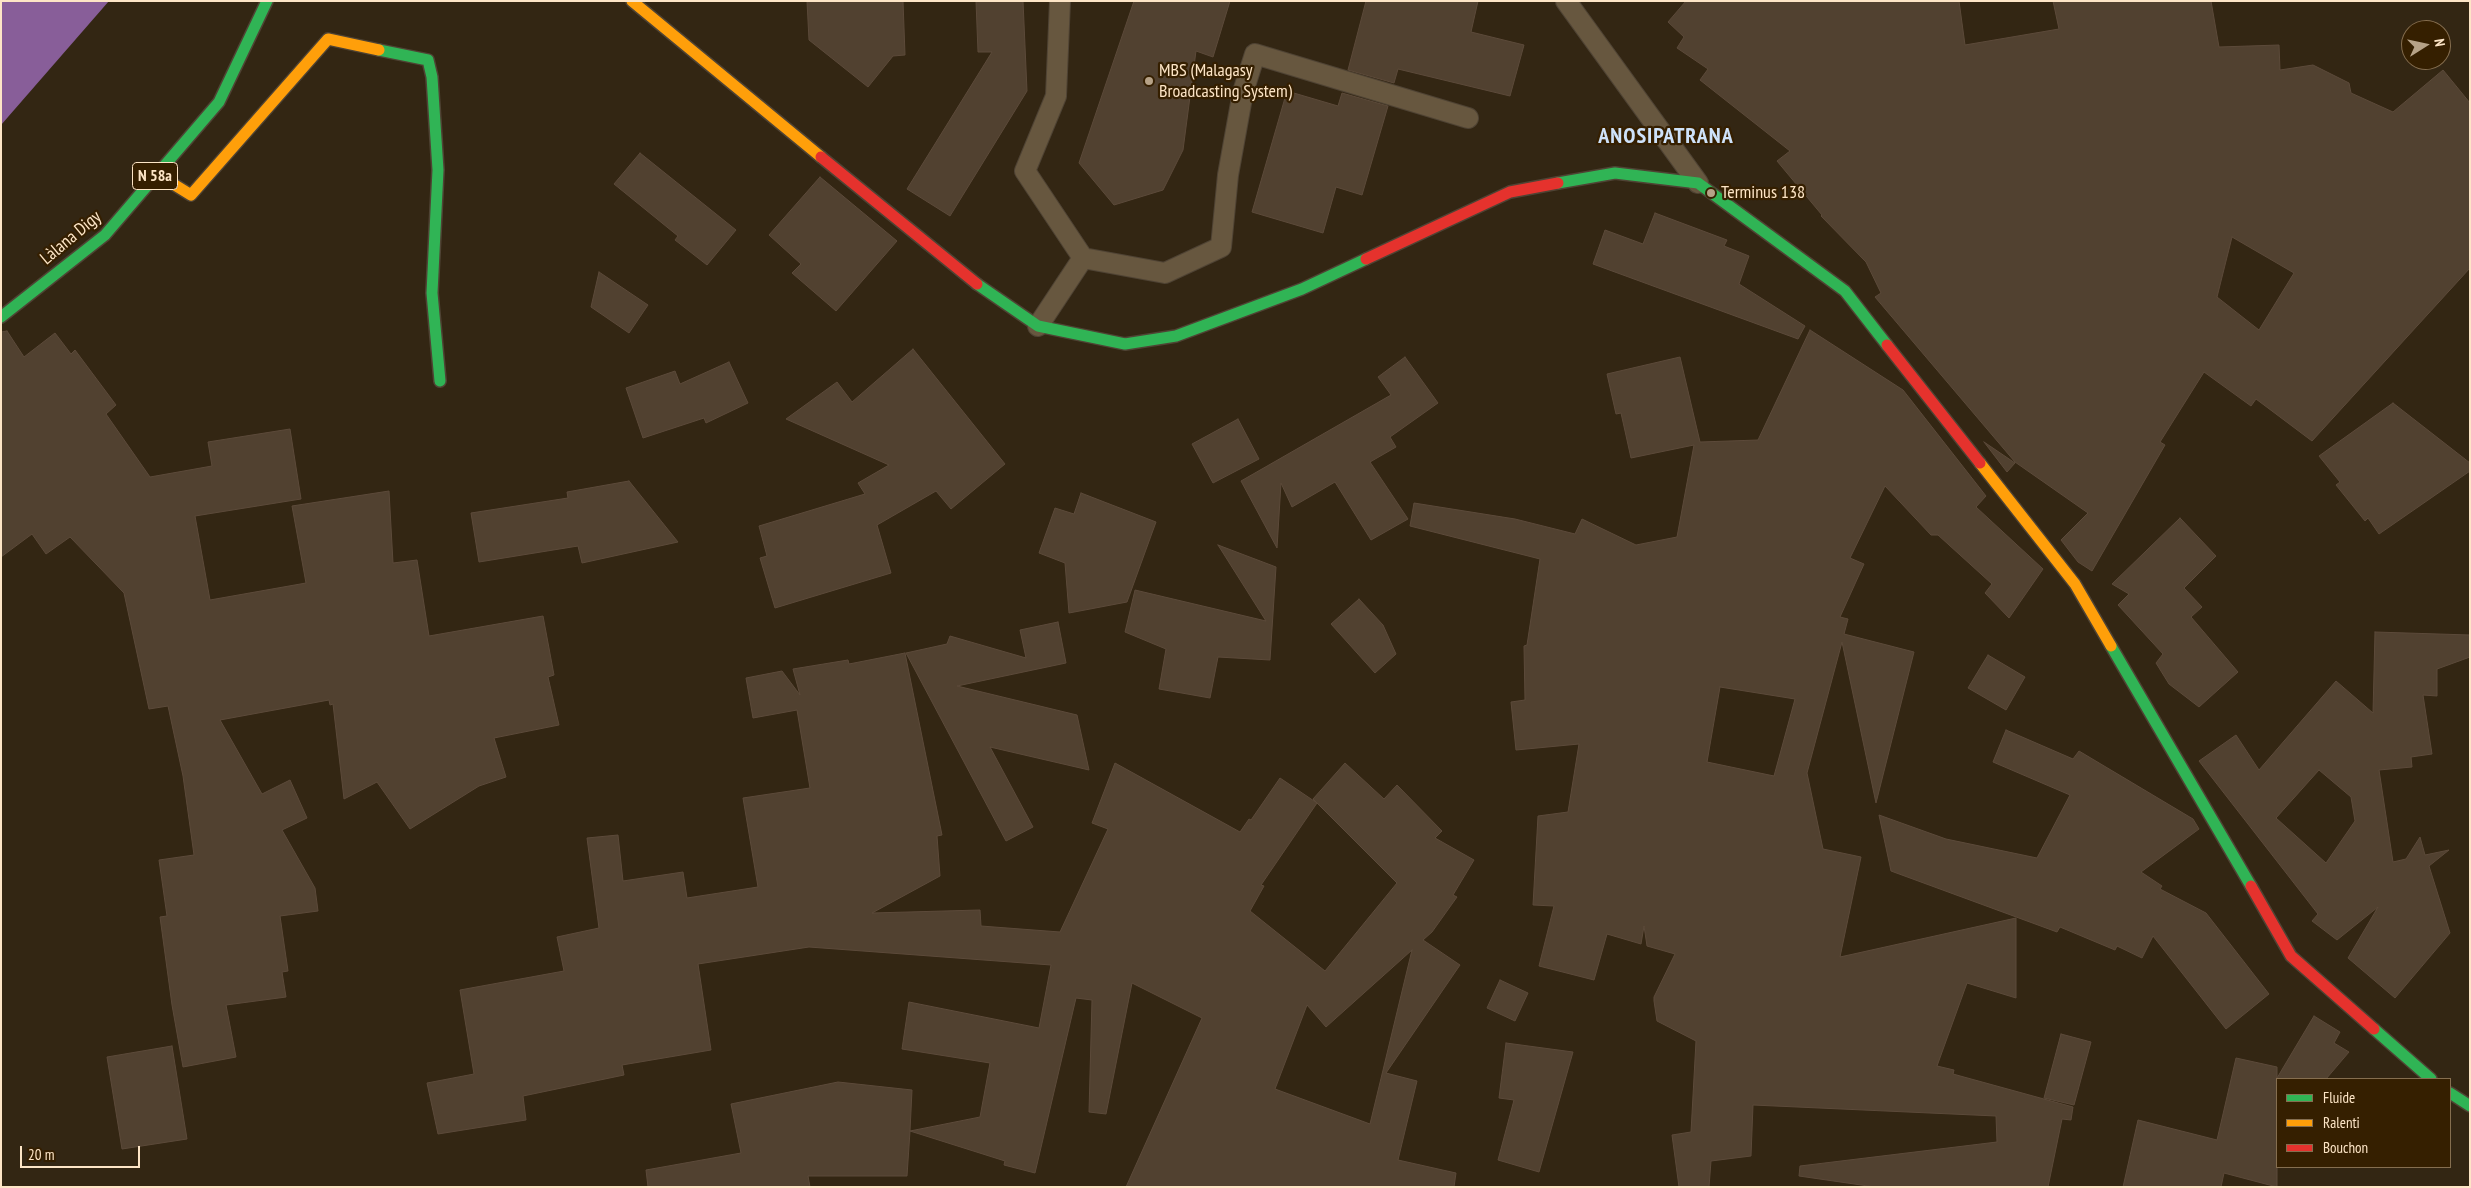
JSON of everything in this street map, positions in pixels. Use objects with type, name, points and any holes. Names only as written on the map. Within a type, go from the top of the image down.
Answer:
[{"type":"street","name":"Làlana Digy","points":[[1,317],[105,235],[220,102],[267,1]]},
{"type":"street","points":[[632,1],[950,264],[1038,326],[1125,344],[1176,336],[1302,289],[1510,192],[1615,173],[1698,183],[1845,291],[2075,584],[2291,956],[2430,1078]]},
{"type":"street","points":[[157,174],[191,195],[328,39],[428,60],[432,77],[438,170],[432,293],[440,381]]},
{"type":"street","points":[[2451,1095],[2470,1106]]},
{"type":"lane","points":[[1060,1],[1056,96],[1025,171],[1083,258],[1165,273],[1221,247],[1228,175],[1243,92],[1256,54],[1468,118]]},
{"type":"lane","points":[[1566,1],[1698,183]]},
{"type":"lane","points":[[1038,326],[1083,258]]},
{"type":"shaded area","points":[[1,1],[109,1],[1,125]]},
{"type":"building","points":[[807,1],[903,1],[905,55],[893,56],[868,87],[809,40]]},
{"type":"building","points":[[976,1],[1023,1],[1027,91],[950,216],[907,189],[992,52],[978,52]]},
{"type":"building","name":"MBS (Malagasy Broadcasting System)","points":[[1134,1],[1230,1],[1213,57],[1196,51],[1183,150],[1163,190],[1114,205],[1079,163]]},
{"type":"building","points":[[1366,1],[1478,1],[1471,32],[1524,45],[1510,96],[1398,69],[1394,83],[1348,70]]},
{"type":"building","points":[[1686,1],[1959,1],[1965,45],[2059,29],[2053,1],[2211,1],[2219,47],[2279,45],[2280,70],[2313,65],[2349,83],[2351,93],[2393,112],[2443,70],[2470,103],[2470,268],[2312,441],[2256,399],[2251,406],[2204,372],[2160,442],[2165,445],[2092,571],[2078,562],[2061,540],[2088,513],[2015,462],[1875,297],[1881,293],[1866,262],[1821,216],[1777,161],[1790,151],[1700,80],[1708,69],[1677,48],[1684,37],[1668,22]],"holes":[[[2232,237],[2294,273],[2259,330],[2217,297]]]},
{"type":"building","points":[[1287,91],[1338,106],[1342,93],[1388,106],[1362,195],[1336,187],[1323,233],[1252,212]]},
{"type":"building","points":[[640,153],[736,230],[707,265],[675,240],[678,236],[614,184]]},
{"type":"building","points":[[820,177],[897,241],[836,311],[792,273],[801,264],[769,235]]},
{"type":"building","points":[[1655,213],[1727,240],[1724,246],[1749,256],[1739,284],[1805,326],[1798,339],[1593,264],[1605,230],[1643,244]]},
{"type":"building","points":[[599,272],[648,305],[629,333],[591,307]]},
{"type":"building","points":[[1810,330],[1903,390],[1986,496],[1976,507],[2043,569],[2009,618],[1985,593],[1992,584],[1938,535],[1931,535],[1885,486],[1850,558],[1864,564],[1840,617],[1848,619],[1844,634],[1914,652],[1876,803],[1842,642],[1807,773],[1823,849],[1861,857],[1840,957],[2016,918],[2016,998],[1967,983],[1937,1066],[1954,1070],[1953,1074],[2073,1107],[2071,1120],[2062,1119],[2048,1187],[1875,1187],[1799,1176],[1800,1166],[1997,1142],[1996,1116],[1753,1105],[1751,1156],[1711,1161],[1709,1187],[1679,1187],[1672,1135],[1691,1132],[1696,1041],[1657,1021],[1654,1001],[1654,997],[1675,954],[1647,946],[1644,926],[1641,944],[1607,934],[1594,980],[1539,966],[1554,906],[1533,905],[1538,816],[1568,812],[1579,744],[1516,750],[1511,702],[1525,700],[1524,646],[1527,645],[1540,559],[1410,526],[1414,503],[1515,519],[1575,534],[1582,519],[1636,545],[1677,537],[1694,445],[1631,458],[1621,413],[1616,414],[1607,374],[1680,357],[1700,442],[1758,440]],"holes":[[[1720,687],[1795,699],[1774,776],[1707,762]]]},
{"type":"building","points":[[7,331],[24,357],[55,333],[71,354],[75,350],[116,405],[106,414],[150,477],[212,466],[208,442],[290,429],[301,499],[195,516],[210,600],[306,583],[292,506],[389,491],[393,563],[417,560],[429,636],[543,616],[554,675],[548,677],[559,725],[494,738],[506,777],[479,786],[410,829],[377,782],[344,799],[333,704],[330,705],[329,700],[220,720],[262,794],[290,780],[307,818],[282,830],[315,888],[318,911],[280,916],[288,971],[282,972],[286,997],[226,1005],[236,1057],[183,1067],[160,917],[167,916],[159,860],[194,855],[183,776],[168,706],[149,709],[124,593],[70,537],[46,554],[32,534],[1,557],[1,332]]},
{"type":"building","points":[[913,349],[1005,464],[951,509],[936,491],[877,525],[891,573],[775,608],[760,558],[767,556],[759,526],[865,494],[858,483],[889,465],[786,419],[837,382],[852,402]]},
{"type":"building","points":[[1405,357],[1438,403],[1390,437],[1396,447],[1370,462],[1408,519],[1371,540],[1335,482],[1292,507],[1281,483],[1277,548],[1241,481],[1391,395],[1378,377]]},
{"type":"building","points":[[729,362],[748,403],[706,423],[704,418],[643,438],[626,388],[675,371],[680,384]]},
{"type":"building","points":[[2393,403],[2470,463],[2470,471],[2379,534],[2368,518],[2365,521],[2336,485],[2340,482],[2319,456]]},
{"type":"building","points":[[1238,419],[1259,459],[1213,483],[1192,444]]},
{"type":"building","points":[[1984,442],[2015,463],[2007,472]]},
{"type":"building","points":[[629,481],[678,542],[582,563],[578,546],[479,562],[471,513],[568,498],[567,492]]},
{"type":"building","points":[[1081,493],[1156,522],[1127,602],[1069,613],[1065,563],[1039,553],[1055,508],[1074,514]]},
{"type":"building","points":[[2180,518],[2216,556],[2184,588],[2202,607],[2191,617],[2238,672],[2199,707],[2169,684],[2156,663],[2163,654],[2118,605],[2129,594],[2112,584]]},
{"type":"building","points":[[1218,545],[1276,567],[1270,660],[1218,657],[1210,698],[1159,689],[1166,649],[1125,632],[1135,590],[1266,621]]},
{"type":"building","points":[[1359,599],[1383,625],[1396,654],[1375,673],[1331,624]]},
{"type":"building","points":[[1058,622],[1066,663],[957,686],[1077,715],[1089,770],[990,747],[1033,827],[1006,841],[906,653],[947,644],[950,636],[1026,658],[1020,630]]},
{"type":"building","points":[[2375,632],[2470,635],[2470,657],[2437,669],[2437,696],[2423,695],[2432,754],[2411,757],[2412,767],[2379,770],[2393,862],[2406,859],[2420,837],[2425,855],[2449,850],[2429,866],[2450,933],[2395,998],[2348,958],[2378,907],[2337,940],[2312,921],[2318,914],[2199,761],[2236,735],[2259,770],[2336,681],[2373,713]],"holes":[[[2319,770],[2351,797],[2355,821],[2326,863],[2276,818]]]},
{"type":"building","points":[[905,653],[942,835],[937,836],[940,876],[872,913],[980,910],[981,926],[1060,932],[1108,829],[1092,823],[1115,763],[1240,832],[1249,819],[1251,820],[1280,778],[1317,803],[1313,799],[1345,763],[1384,799],[1397,785],[1442,831],[1435,838],[1474,860],[1453,895],[1457,897],[1432,932],[1423,940],[1460,965],[1386,1073],[1417,1081],[1398,1160],[1456,1173],[1454,1187],[1126,1187],[1202,1018],[1132,983],[1106,1114],[1089,1112],[1092,1000],[1076,998],[1035,1173],[1004,1165],[1005,1161],[910,1131],[980,1117],[990,1063],[902,1049],[909,1002],[1039,1028],[1051,965],[809,947],[698,964],[711,1050],[622,1065],[624,1075],[523,1096],[526,1120],[438,1134],[427,1083],[474,1074],[460,990],[564,971],[557,937],[599,928],[587,838],[618,835],[623,881],[683,872],[687,898],[758,887],[743,798],[810,788],[797,710],[753,718],[746,678],[782,671],[800,695],[793,669],[848,660],[849,664]],"holes":[[[1317,803],[1397,883],[1325,971],[1250,911],[1264,886],[1261,885]],[[1412,950],[1370,1124],[1275,1089],[1307,1005],[1326,1027]]]},
{"type":"building","points":[[1988,655],[2025,677],[2006,710],[1968,688]]},
{"type":"building","points":[[2006,730],[2073,759],[2079,751],[2193,819],[2199,829],[2141,872],[2162,886],[2160,889],[2206,913],[2269,994],[2226,1029],[2153,936],[2142,958],[2117,946],[2115,950],[2060,927],[2057,932],[1891,871],[1879,815],[1946,839],[2037,858],[2070,795],[1993,762]]},
{"type":"building","points":[[1500,980],[1528,993],[1515,1021],[1487,1008]]},
{"type":"building","points":[[2314,1016],[2340,1032],[2334,1043],[2349,1052],[2327,1078],[2277,1078]]},
{"type":"building","points":[[2061,1034],[2091,1042],[2074,1105],[2044,1098]]},
{"type":"building","points":[[1506,1043],[1573,1052],[1539,1172],[1498,1160],[1514,1100],[1499,1098]]},
{"type":"building","points":[[172,1046],[187,1139],[122,1149],[107,1057]]},
{"type":"building","points":[[2236,1058],[2277,1067],[2277,1187],[2224,1173],[2221,1187],[2123,1187],[2138,1120],[2217,1140]]},
{"type":"building","points":[[838,1082],[912,1090],[907,1176],[808,1176],[810,1187],[648,1187],[646,1170],[741,1153],[731,1104]]},
{"type":"traffic: fast","points":[[1,317],[105,235],[219,102],[267,1]]},
{"type":"traffic: fast","points":[[379,50],[428,60],[432,77],[438,170],[432,293],[440,381]]},
{"type":"traffic: fast","points":[[1558,183],[1615,173],[1698,183],[1845,291],[1887,345]]},
{"type":"traffic: fast","points":[[977,284],[1038,326],[1125,344],[1176,336],[1302,289],[1366,259]]},
{"type":"traffic: fast","points":[[2111,646],[2251,886]]},
{"type":"traffic: fast","points":[[2374,1029],[2430,1078]]},
{"type":"traffic: fast","points":[[2451,1094],[2470,1106]]},
{"type":"traffic: slow","points":[[632,1],[821,157]]},
{"type":"traffic: slow","points":[[157,174],[191,195],[328,39],[379,50]]},
{"type":"traffic: slow","points":[[1980,463],[2075,584],[2111,646]]},
{"type":"traffic: jam","points":[[821,157],[977,284]]},
{"type":"traffic: jam","points":[[1366,259],[1510,192],[1558,183]]},
{"type":"traffic: jam","points":[[1887,345],[1980,463]]},
{"type":"traffic: jam","points":[[2251,886],[2291,956],[2374,1029]]},
{"type":"place","name":"MBS (Malagasy Broadcasting System)","points":[[1149,81]]},
{"type":"place","name":"Terminus 138","points":[[1711,193]]},
{"type":"district","name":"ANOSIPATRANA","points":[[1666,137]]}]
